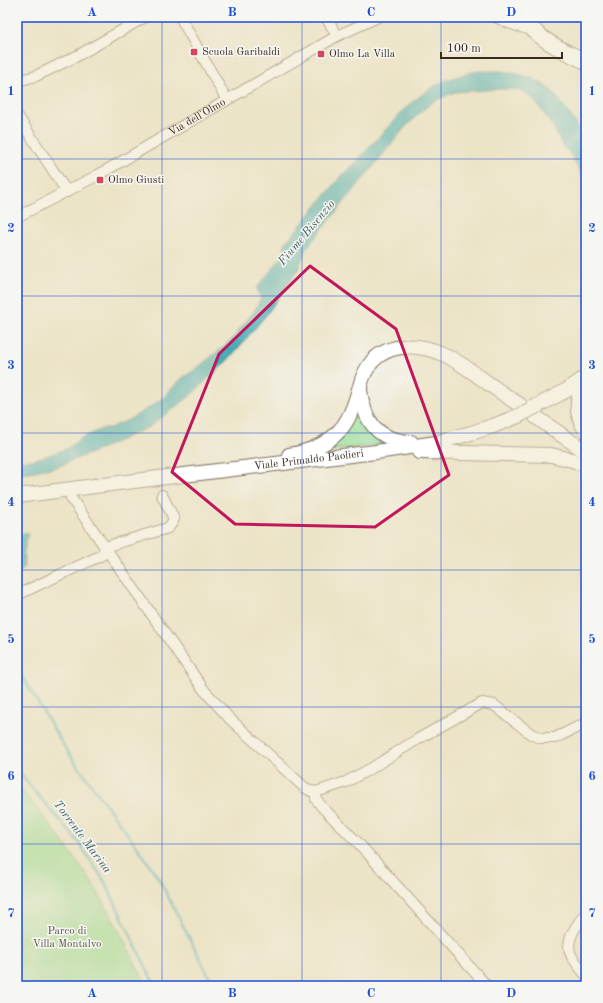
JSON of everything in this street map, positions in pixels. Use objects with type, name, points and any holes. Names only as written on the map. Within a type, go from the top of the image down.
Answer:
[{"type":"main road","points":[[527,23],[548,42],[586,62]]},
{"type":"main road","points":[[222,471],[267,458],[308,450],[328,441],[341,429],[351,414],[362,378],[369,365],[386,351],[393,349],[414,346],[432,350],[451,358],[519,410]]},
{"type":"main road","name":"Viale Primaldo Paolieri","points":[[17,496],[436,443],[493,426],[519,410],[536,412],[586,376]]},
{"type":"main road","points":[[586,382],[580,391],[578,408],[580,421],[586,431]]},
{"type":"main road","points":[[360,388],[361,400],[367,417],[375,428],[382,434],[400,442],[436,443]]},
{"type":"main road","points":[[536,412],[586,452]]},
{"type":"main road","points":[[385,450],[551,455],[586,465]]},
{"type":"street","points":[[17,81],[36,76],[77,56],[145,17]]},
{"type":"street","points":[[180,17],[227,100]]},
{"type":"street","points":[[326,17],[337,36]]},
{"type":"street","name":"Via dell'Olmo","points":[[17,217],[98,175],[337,36],[378,17]]},
{"type":"street","points":[[494,17],[523,28],[527,23]]},
{"type":"street","points":[[17,115],[67,192]]},
{"type":"street","points":[[105,547],[168,528],[174,519],[162,494]]},
{"type":"street","points":[[71,498],[204,690],[229,718],[304,787],[311,791],[316,792],[352,779],[418,739],[482,703],[494,705],[531,734],[541,738],[555,738],[586,723]]},
{"type":"street","points":[[17,595],[102,555],[105,547]]},
{"type":"street","points":[[316,792],[316,799],[322,807],[361,846],[486,986]]},
{"type":"street","points":[[586,913],[574,930],[570,939],[569,947],[571,955],[586,975]]},
{"type":"highlighted area","points":[[310,266],[396,329],[449,475],[375,527],[235,524],[172,472],[219,354]]},
{"type":"green space","points":[[357,411],[387,444],[326,451],[325,450]]},
{"type":"green space","name":"Parco di Villa Montalvo","points":[[17,785],[52,827],[84,871],[102,899],[147,986],[17,986]]},
{"type":"water","name":"Fiume Bisenzio","points":[[478,71],[502,71],[515,73],[543,84],[554,93],[576,123],[586,143],[586,182],[570,154],[563,147],[553,126],[534,100],[526,93],[517,90],[505,89],[455,92],[434,101],[403,130],[306,249],[298,270],[267,314],[229,359],[189,397],[149,427],[101,449],[57,467],[25,473],[17,472],[17,460],[32,460],[68,448],[81,438],[104,428],[110,428],[130,419],[150,407],[164,397],[182,378],[222,348],[232,339],[255,310],[261,298],[257,288],[284,254],[285,243],[344,173],[407,106],[431,88],[446,80]]},
{"type":"water","points":[[28,533],[24,552],[25,567],[17,575],[17,560],[19,560],[17,551],[17,534]]},
{"type":"waterway","points":[[17,663],[22,676],[74,761],[159,879],[214,986]]},
{"type":"waterway","name":"Torrente Marina","points":[[17,769],[77,840],[105,882],[155,986]]},
{"type":"place","name":"Scuola Garibaldi","points":[[194,52]]},
{"type":"place","name":"Olmo La Villa","points":[[321,54]]},
{"type":"place","name":"Olmo Giusti","points":[[100,180]]}]
